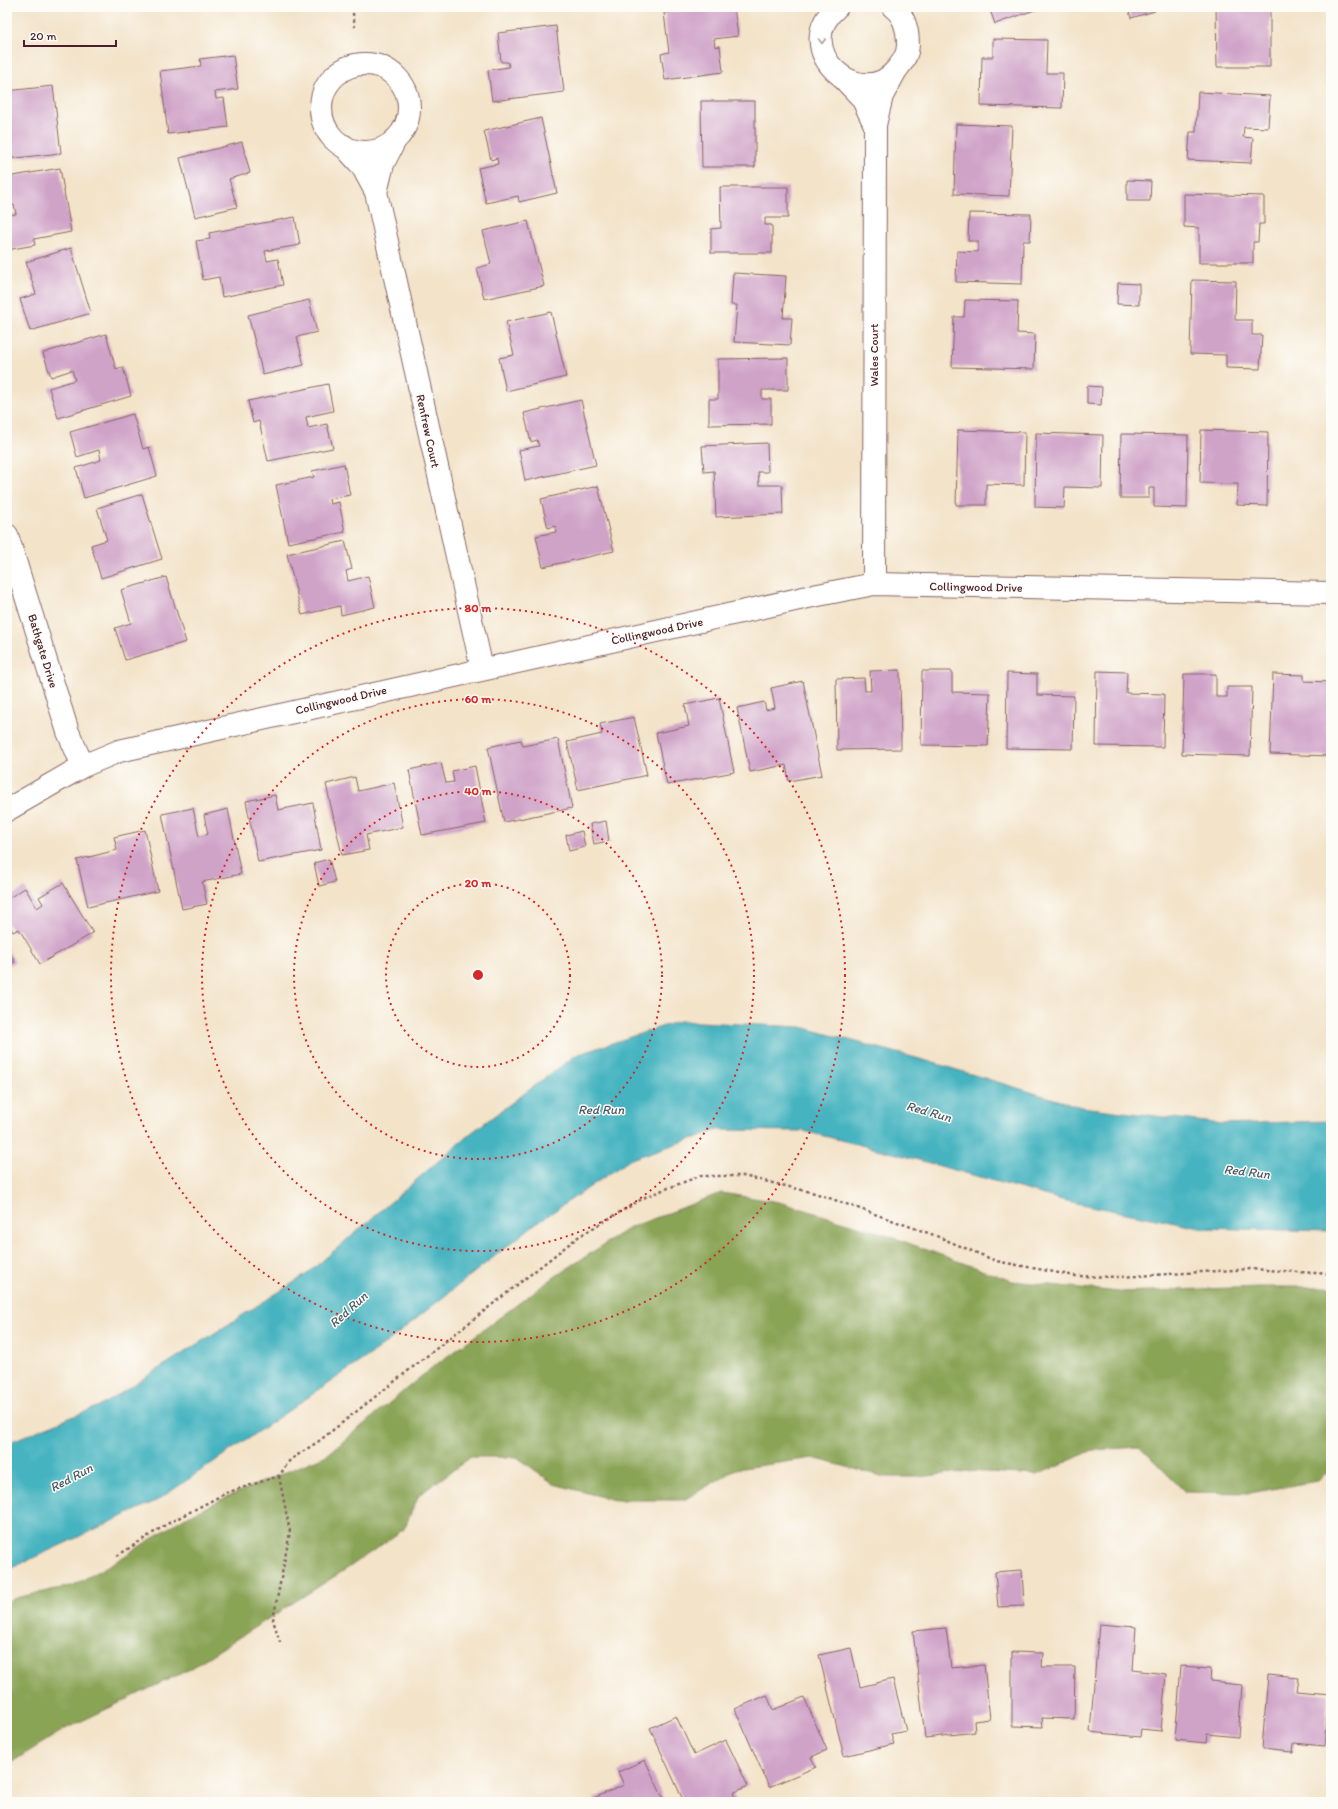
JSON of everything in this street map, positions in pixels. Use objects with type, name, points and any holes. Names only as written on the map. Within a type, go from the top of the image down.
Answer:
[{"type":"street","name":"Wales Court","points":[[837,7],[830,12],[823,26],[821,40],[824,56],[831,69],[843,78],[862,98],[875,125]]},
{"type":"street","name":"Wales Court","points":[[874,584],[875,125],[882,96],[895,72],[904,61],[908,48],[908,34],[904,21],[893,7]]},
{"type":"street","name":"Renfrew Court","points":[[376,192],[383,164],[395,140],[404,129],[409,116],[409,102],[405,89],[397,77],[386,69],[372,64],[356,64],[343,70],[331,80],[324,93],[322,108],[324,123],[332,136],[344,146],[362,166],[376,192],[482,669]]},
{"type":"street","name":"Wales Court","points":[[843,78],[856,83],[870,84],[883,80],[895,72]]},
{"type":"street","name":"Renfrew Court","points":[[344,146],[357,151],[371,152],[384,148],[395,140]]},
{"type":"street","name":"Bathgate Drive","points":[[7,535],[68,732],[83,766]]},
{"type":"street","name":"Collingwood Drive","points":[[7,810],[83,766],[126,749],[808,597],[874,584],[1331,594]]},
{"type":"path","points":[[352,7],[355,27]]},
{"type":"path","points":[[117,1556],[167,1524],[226,1493],[279,1476],[290,1460],[326,1436],[578,1237],[647,1196],[700,1176],[743,1176],[816,1193],[934,1235],[996,1261],[1075,1276],[1120,1277],[1250,1269],[1331,1274]]},
{"type":"path","points":[[279,1476],[290,1532],[273,1620],[280,1642]]},
{"type":"green space","points":[[721,1193],[779,1202],[878,1232],[1012,1281],[1119,1292],[1260,1287],[1331,1287],[1331,1468],[1317,1481],[1250,1493],[1185,1492],[1140,1447],[1093,1450],[1037,1475],[968,1471],[919,1477],[885,1477],[813,1458],[736,1469],[684,1500],[614,1500],[554,1484],[517,1457],[471,1457],[419,1495],[404,1529],[351,1566],[186,1671],[65,1729],[7,1765],[7,1602],[16,1598],[74,1585],[120,1559],[184,1518],[229,1496],[327,1455],[429,1370],[553,1278],[629,1228]]},
{"type":"water","name":"Red Run","points":[[679,1021],[801,1027],[927,1061],[1081,1107],[1222,1124],[1331,1121],[1331,1231],[1200,1228],[1062,1200],[897,1154],[804,1131],[718,1130],[631,1159],[535,1224],[377,1350],[158,1500],[7,1570],[7,1443],[102,1405],[307,1274],[471,1133],[576,1055]]},
{"type":"building","points":[[703,7],[734,7],[738,36],[714,39],[715,47],[720,46],[723,72],[665,80],[661,54],[669,52],[664,13]]},
{"type":"building","points":[[989,7],[1043,7],[995,24]]},
{"type":"building","points":[[1128,7],[1154,7],[1155,11],[1131,18]]},
{"type":"building","points":[[1216,7],[1270,7],[1270,67],[1217,67]]},
{"type":"building","points":[[556,26],[564,92],[492,101],[488,70],[509,67],[508,62],[501,62],[498,33]]},
{"type":"building","points":[[993,39],[1047,40],[1046,73],[1063,73],[1062,108],[981,106],[982,57],[993,57]]},
{"type":"building","points":[[233,55],[238,89],[215,92],[216,99],[224,98],[228,127],[168,134],[160,71],[201,66],[200,59]]},
{"type":"building","points":[[53,86],[61,153],[7,159],[7,91]]},
{"type":"building","points":[[1198,92],[1270,96],[1268,128],[1244,127],[1243,137],[1253,138],[1251,163],[1188,160],[1190,132],[1196,132]]},
{"type":"building","points":[[701,101],[755,101],[755,167],[702,167]]},
{"type":"building","points":[[541,118],[557,193],[519,202],[518,196],[486,203],[478,168],[498,164],[497,158],[491,160],[484,131]]},
{"type":"building","points":[[956,124],[1012,126],[1009,196],[954,194]]},
{"type":"building","points":[[242,142],[250,173],[229,179],[237,207],[195,217],[180,158]]},
{"type":"building","points":[[60,168],[71,232],[34,239],[35,245],[7,250],[7,215],[16,214],[14,205],[7,207],[7,177]]},
{"type":"building","points":[[1127,180],[1151,181],[1150,201],[1127,201]]},
{"type":"building","points":[[720,187],[788,187],[788,218],[765,218],[765,225],[772,225],[772,253],[711,253],[711,229],[721,228]]},
{"type":"building","points":[[1184,194],[1264,196],[1264,224],[1259,224],[1258,242],[1253,242],[1253,263],[1199,263],[1199,228],[1184,227]]},
{"type":"building","points":[[969,213],[1031,214],[1030,241],[1023,241],[1022,284],[956,282],[957,251],[978,252],[978,241],[968,241]]},
{"type":"building","points":[[295,217],[300,245],[265,251],[267,261],[278,259],[283,285],[222,297],[219,277],[203,280],[196,241],[210,239],[209,233]]},
{"type":"building","points":[[528,221],[544,286],[484,299],[477,268],[491,264],[483,231]]},
{"type":"building","points":[[71,248],[91,313],[30,331],[20,299],[36,294],[26,262]]},
{"type":"building","points":[[733,273],[786,276],[783,318],[792,318],[790,345],[734,342],[737,305],[731,305]]},
{"type":"building","points":[[1192,280],[1236,281],[1235,320],[1252,320],[1252,335],[1262,335],[1260,369],[1226,368],[1226,355],[1190,354]]},
{"type":"building","points":[[1118,283],[1139,284],[1139,305],[1117,304]]},
{"type":"building","points":[[309,300],[317,332],[297,337],[304,365],[263,375],[248,315]]},
{"type":"building","points":[[965,300],[1018,301],[1017,333],[1035,334],[1034,369],[952,367],[954,317],[964,317]]},
{"type":"building","points":[[551,312],[566,377],[506,391],[499,358],[514,355],[506,322]]},
{"type":"building","points":[[106,334],[116,369],[123,367],[131,396],[58,418],[49,388],[75,380],[72,370],[51,377],[43,353]]},
{"type":"building","points":[[788,358],[788,390],[762,390],[762,399],[771,399],[771,424],[709,425],[709,399],[718,399],[718,359]]},
{"type":"building","points":[[328,384],[333,411],[306,417],[308,428],[327,424],[333,448],[268,461],[259,421],[253,423],[248,401]]},
{"type":"building","points":[[1087,386],[1102,387],[1101,405],[1087,404]]},
{"type":"building","points":[[581,400],[596,465],[525,481],[519,450],[539,446],[537,440],[531,442],[524,413]]},
{"type":"building","points":[[133,414],[143,449],[149,447],[157,476],[84,498],[76,468],[101,460],[99,450],[77,457],[70,432]]},
{"type":"building","points":[[958,430],[1025,432],[1024,485],[986,484],[986,505],[956,505]]},
{"type":"building","points":[[1201,430],[1268,432],[1267,506],[1237,505],[1238,484],[1200,483]]},
{"type":"building","points":[[1036,433],[1103,435],[1102,488],[1065,487],[1064,508],[1035,507]]},
{"type":"building","points":[[1121,434],[1188,435],[1187,508],[1154,507],[1154,488],[1149,488],[1149,498],[1120,498]]},
{"type":"building","points":[[767,443],[768,472],[758,472],[759,485],[782,485],[783,514],[716,517],[714,471],[704,472],[702,446]]},
{"type":"building","points":[[344,464],[350,495],[329,499],[330,504],[339,502],[345,532],[288,543],[276,485],[314,477],[312,471]]},
{"type":"building","points":[[598,486],[614,551],[543,567],[536,536],[556,532],[555,526],[548,528],[541,499]]},
{"type":"building","points":[[142,494],[162,559],[101,578],[91,545],[107,540],[97,508]]},
{"type":"building","points":[[345,541],[352,569],[346,571],[348,581],[368,576],[375,607],[341,615],[340,606],[302,615],[287,554]]},
{"type":"building","points":[[166,577],[186,642],[125,660],[115,628],[131,623],[121,590]]},
{"type":"building","points":[[900,670],[901,749],[837,750],[836,679],[864,678],[865,691],[871,691],[870,671]]},
{"type":"building","points":[[922,671],[952,671],[952,692],[990,693],[988,746],[921,745]]},
{"type":"building","points":[[1097,671],[1127,672],[1126,693],[1164,694],[1163,747],[1096,746]]},
{"type":"building","points":[[1007,673],[1037,674],[1037,695],[1074,696],[1073,749],[1006,748]]},
{"type":"building","points":[[1184,674],[1216,674],[1216,697],[1227,697],[1227,687],[1252,687],[1250,756],[1182,754]]},
{"type":"building","points":[[1273,674],[1304,675],[1304,681],[1331,682],[1331,756],[1270,754]]},
{"type":"building","points":[[803,681],[822,775],[789,781],[786,765],[750,772],[737,708],[764,702],[766,710],[775,708],[771,688]]},
{"type":"building","points":[[719,698],[734,772],[667,785],[656,733],[689,726],[685,705]]},
{"type":"building","points":[[634,717],[647,775],[578,790],[567,742],[602,734],[600,724]]},
{"type":"building","points":[[558,739],[572,808],[504,822],[488,747],[521,740],[523,746]]},
{"type":"building","points":[[441,763],[446,783],[454,782],[452,771],[475,766],[486,823],[422,835],[409,770]]},
{"type":"building","points":[[355,777],[358,791],[394,783],[403,827],[366,835],[369,850],[342,855],[326,784]]},
{"type":"building","points":[[275,795],[278,810],[313,803],[321,850],[258,862],[246,801]]},
{"type":"building","points":[[193,808],[199,837],[208,834],[204,815],[228,809],[241,874],[202,882],[207,904],[182,909],[162,814]]},
{"type":"building","points":[[606,821],[609,841],[594,844],[590,824]]},
{"type":"building","points":[[145,830],[158,891],[88,907],[77,860],[117,850],[114,837]]},
{"type":"building","points":[[582,831],[585,847],[569,851],[566,835]]},
{"type":"building","points":[[329,859],[335,882],[319,886],[314,863]]},
{"type":"building","points":[[63,883],[93,933],[40,964],[19,929],[13,932],[7,922],[7,899],[25,888],[37,908],[43,904],[39,897]]},
{"type":"building","points":[[7,949],[15,962],[7,966]]},
{"type":"building","points":[[1022,1570],[1024,1606],[998,1607],[995,1572]]},
{"type":"building","points":[[1099,1624],[1136,1627],[1133,1670],[1166,1674],[1161,1731],[1141,1729],[1140,1737],[1090,1732]]},
{"type":"building","points":[[946,1628],[951,1668],[984,1665],[990,1719],[974,1721],[975,1732],[925,1738],[913,1631]]},
{"type":"building","points":[[851,1648],[860,1687],[893,1679],[906,1731],[891,1734],[894,1744],[844,1756],[819,1655]]},
{"type":"building","points":[[1012,1652],[1043,1653],[1042,1667],[1075,1667],[1074,1719],[1042,1718],[1043,1727],[1012,1726]]},
{"type":"building","points":[[1181,1666],[1211,1668],[1210,1682],[1242,1685],[1238,1737],[1207,1734],[1206,1743],[1175,1740]]},
{"type":"building","points":[[1268,1675],[1299,1678],[1297,1692],[1329,1695],[1325,1746],[1294,1743],[1293,1752],[1262,1749]]},
{"type":"building","points":[[767,1695],[773,1710],[804,1697],[827,1750],[811,1757],[816,1767],[769,1787],[735,1709]]},
{"type":"building","points":[[676,1716],[694,1755],[726,1740],[748,1786],[733,1793],[737,1802],[684,1802],[650,1728]]},
{"type":"building","points":[[645,1760],[665,1802],[596,1802],[594,1798],[624,1785],[618,1772]]}]
